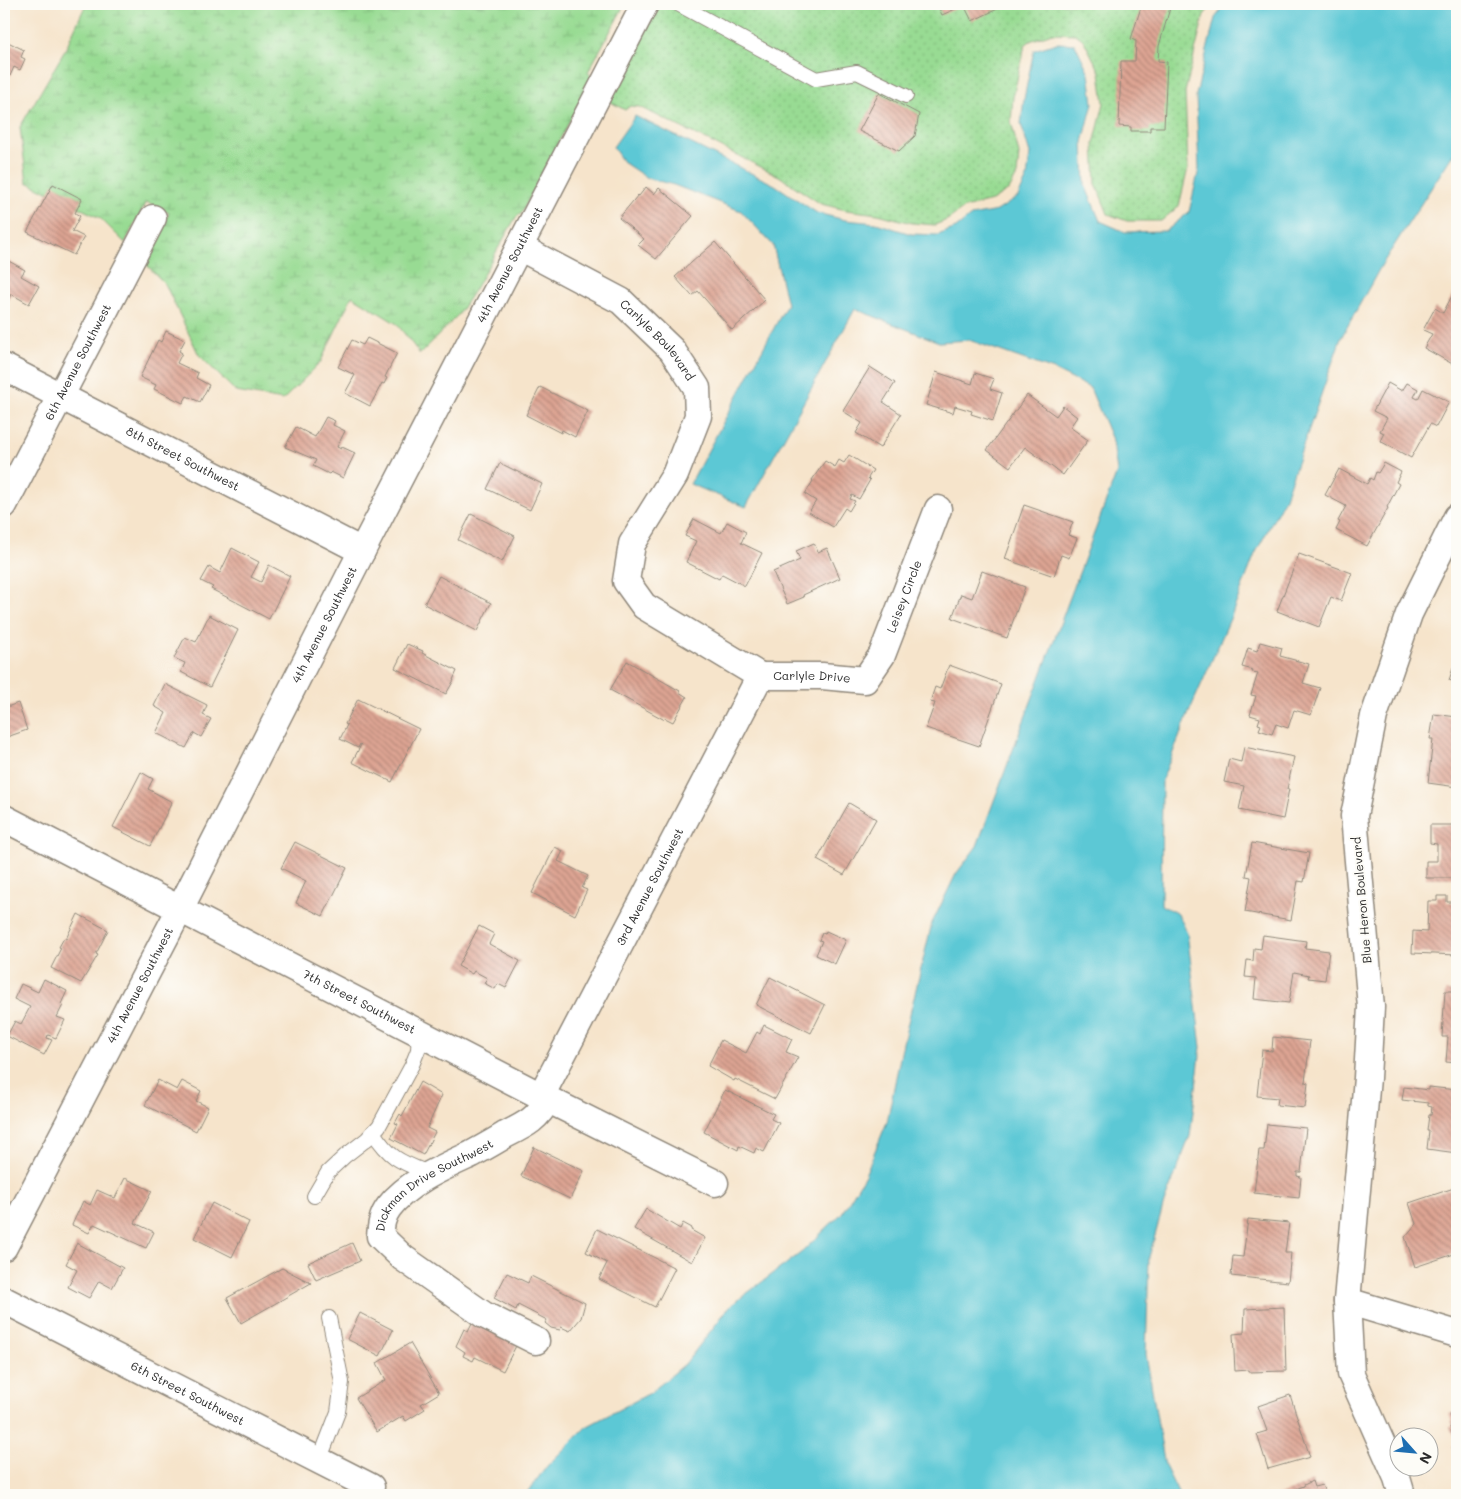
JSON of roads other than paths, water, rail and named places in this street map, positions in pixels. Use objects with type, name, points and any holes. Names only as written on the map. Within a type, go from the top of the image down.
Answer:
[{"type":"street","name":"4th Avenue Southwest","points":[[4,1247],[646,4]]},
{"type":"street","name":"6th Avenue Southwest","points":[[4,505],[152,218]]},
{"type":"street","name":"Carlyle Boulevard","points":[[519,247],[621,302],[672,350],[697,388],[698,416],[675,475],[632,544],[626,581],[644,606],[760,676]]},
{"type":"street","name":"8th Street Southwest","points":[[4,366],[362,551]]},
{"type":"street","name":"Leisey Circle","points":[[865,680],[882,655],[938,509]]},
{"type":"street","name":"Blue Heron Boulevard","points":[[1402,1495],[1397,1478],[1352,1374],[1347,1301],[1368,1078],[1372,1006],[1354,816],[1374,716],[1409,614],[1457,516]]},
{"type":"street","name":"Carlyle Drive","points":[[760,676],[822,676],[865,680]]},
{"type":"street","name":"3rd Avenue Southwest","points":[[544,1098],[760,676]]},
{"type":"street","name":"7th Street Southwest","points":[[4,818],[544,1098],[715,1184]]},
{"type":"street","name":"Dickman Drive Southwest","points":[[536,1341],[484,1315],[403,1258],[380,1236],[382,1219],[388,1208],[400,1196],[432,1174],[530,1122],[542,1110],[544,1098]]},
{"type":"street","name":"6th Street Southwest","points":[[4,1300],[371,1487]]},
{"type":"street","points":[[1347,1301],[1457,1334]]},
{"type":"lane","points":[[678,4],[816,79],[857,72],[906,96]]},
{"type":"lane","points":[[314,1196],[328,1172],[378,1126],[412,1065],[418,1050],[419,1033]]},
{"type":"lane","points":[[373,1132],[384,1148],[395,1158],[432,1174]]},
{"type":"lane","points":[[320,1461],[338,1412],[342,1382],[329,1318]]},
{"type":"water","points":[[1226,4],[1457,4],[1457,148],[1381,266],[1341,338],[1284,500],[1255,554],[1230,619],[1162,780],[1161,905],[1178,914],[1187,932],[1201,1047],[1190,1136],[1164,1203],[1149,1257],[1146,1354],[1165,1466],[1179,1495],[525,1495],[548,1465],[586,1427],[650,1393],[685,1364],[730,1306],[802,1252],[842,1213],[865,1175],[887,1122],[903,1043],[932,923],[956,874],[977,846],[1117,472],[1113,442],[1090,388],[1054,370],[969,340],[939,342],[855,309],[746,507],[690,484],[787,304],[773,245],[741,211],[674,185],[647,178],[623,162],[613,147],[635,116],[775,185],[817,213],[845,220],[876,223],[911,234],[938,235],[956,228],[971,216],[997,211],[1018,197],[1027,178],[1030,154],[1021,124],[1034,50],[1057,43],[1075,44],[1089,73],[1093,103],[1083,142],[1085,185],[1100,221],[1125,232],[1166,231],[1189,212],[1199,169],[1196,95],[1215,18]]}]
